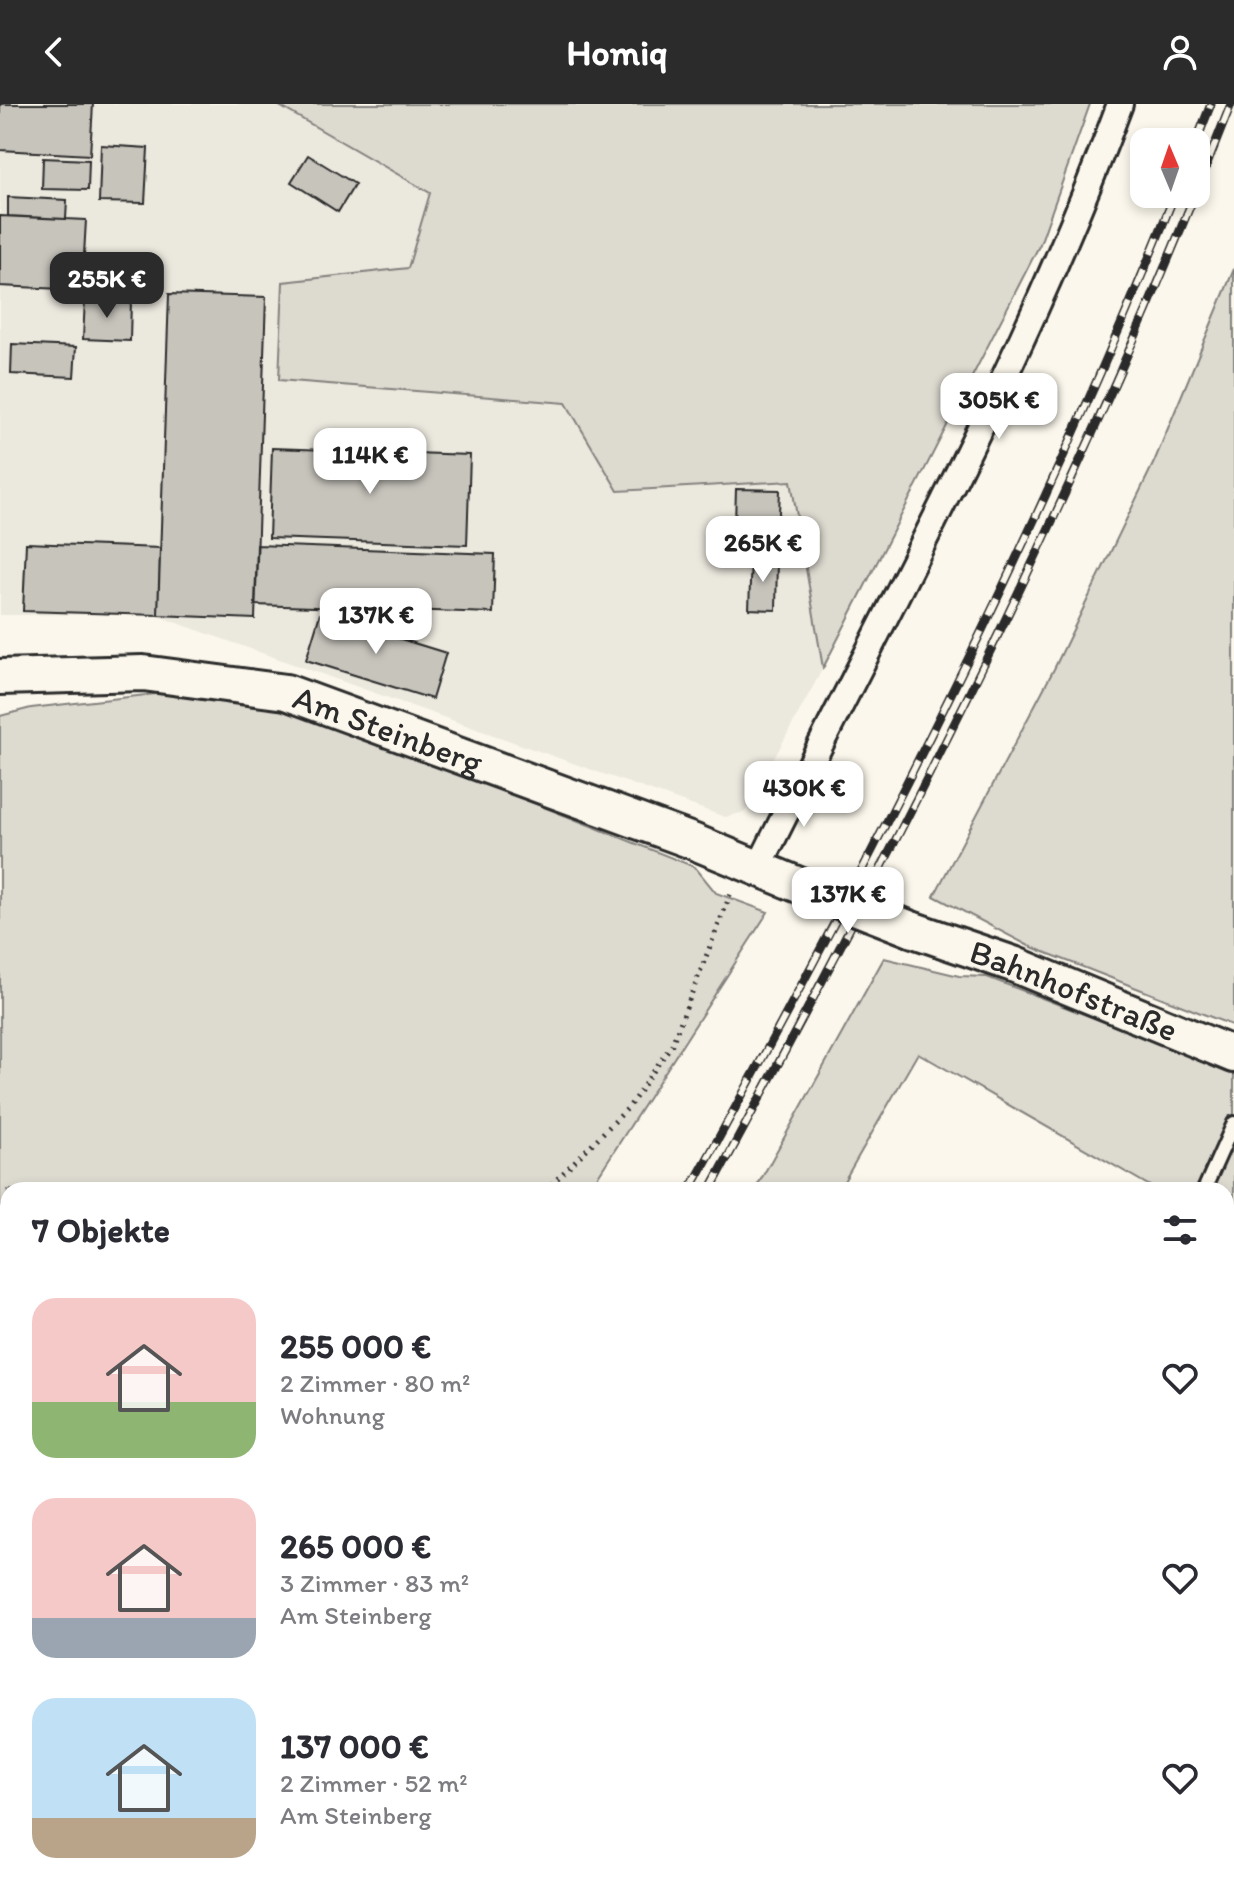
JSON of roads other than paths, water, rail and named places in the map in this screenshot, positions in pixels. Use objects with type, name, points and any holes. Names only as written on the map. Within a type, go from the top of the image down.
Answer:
[{"type":"main road","name":"Am Steinberg","points":[[0,677],[143,673],[286,692],[366,718],[806,888]]},
{"type":"main road","name":"Bahnhofstraße","points":[[806,888],[1013,964],[1234,1055]]},
{"type":"street","points":[[758,869],[988,409],[1046,285],[1120,104]]},
{"type":"lane","points":[[1208,1182],[1234,1123]]},
{"type":"railway","points":[[1202,128],[1211,104]]},
{"type":"railway","points":[[1210,157],[1231,104]]},
{"type":"railway","points":[[694,1182],[886,823],[1009,575],[1067,449],[1169,208]]},
{"type":"railway","points":[[714,1182],[841,946],[967,699],[1085,449],[1189,208]]}]
